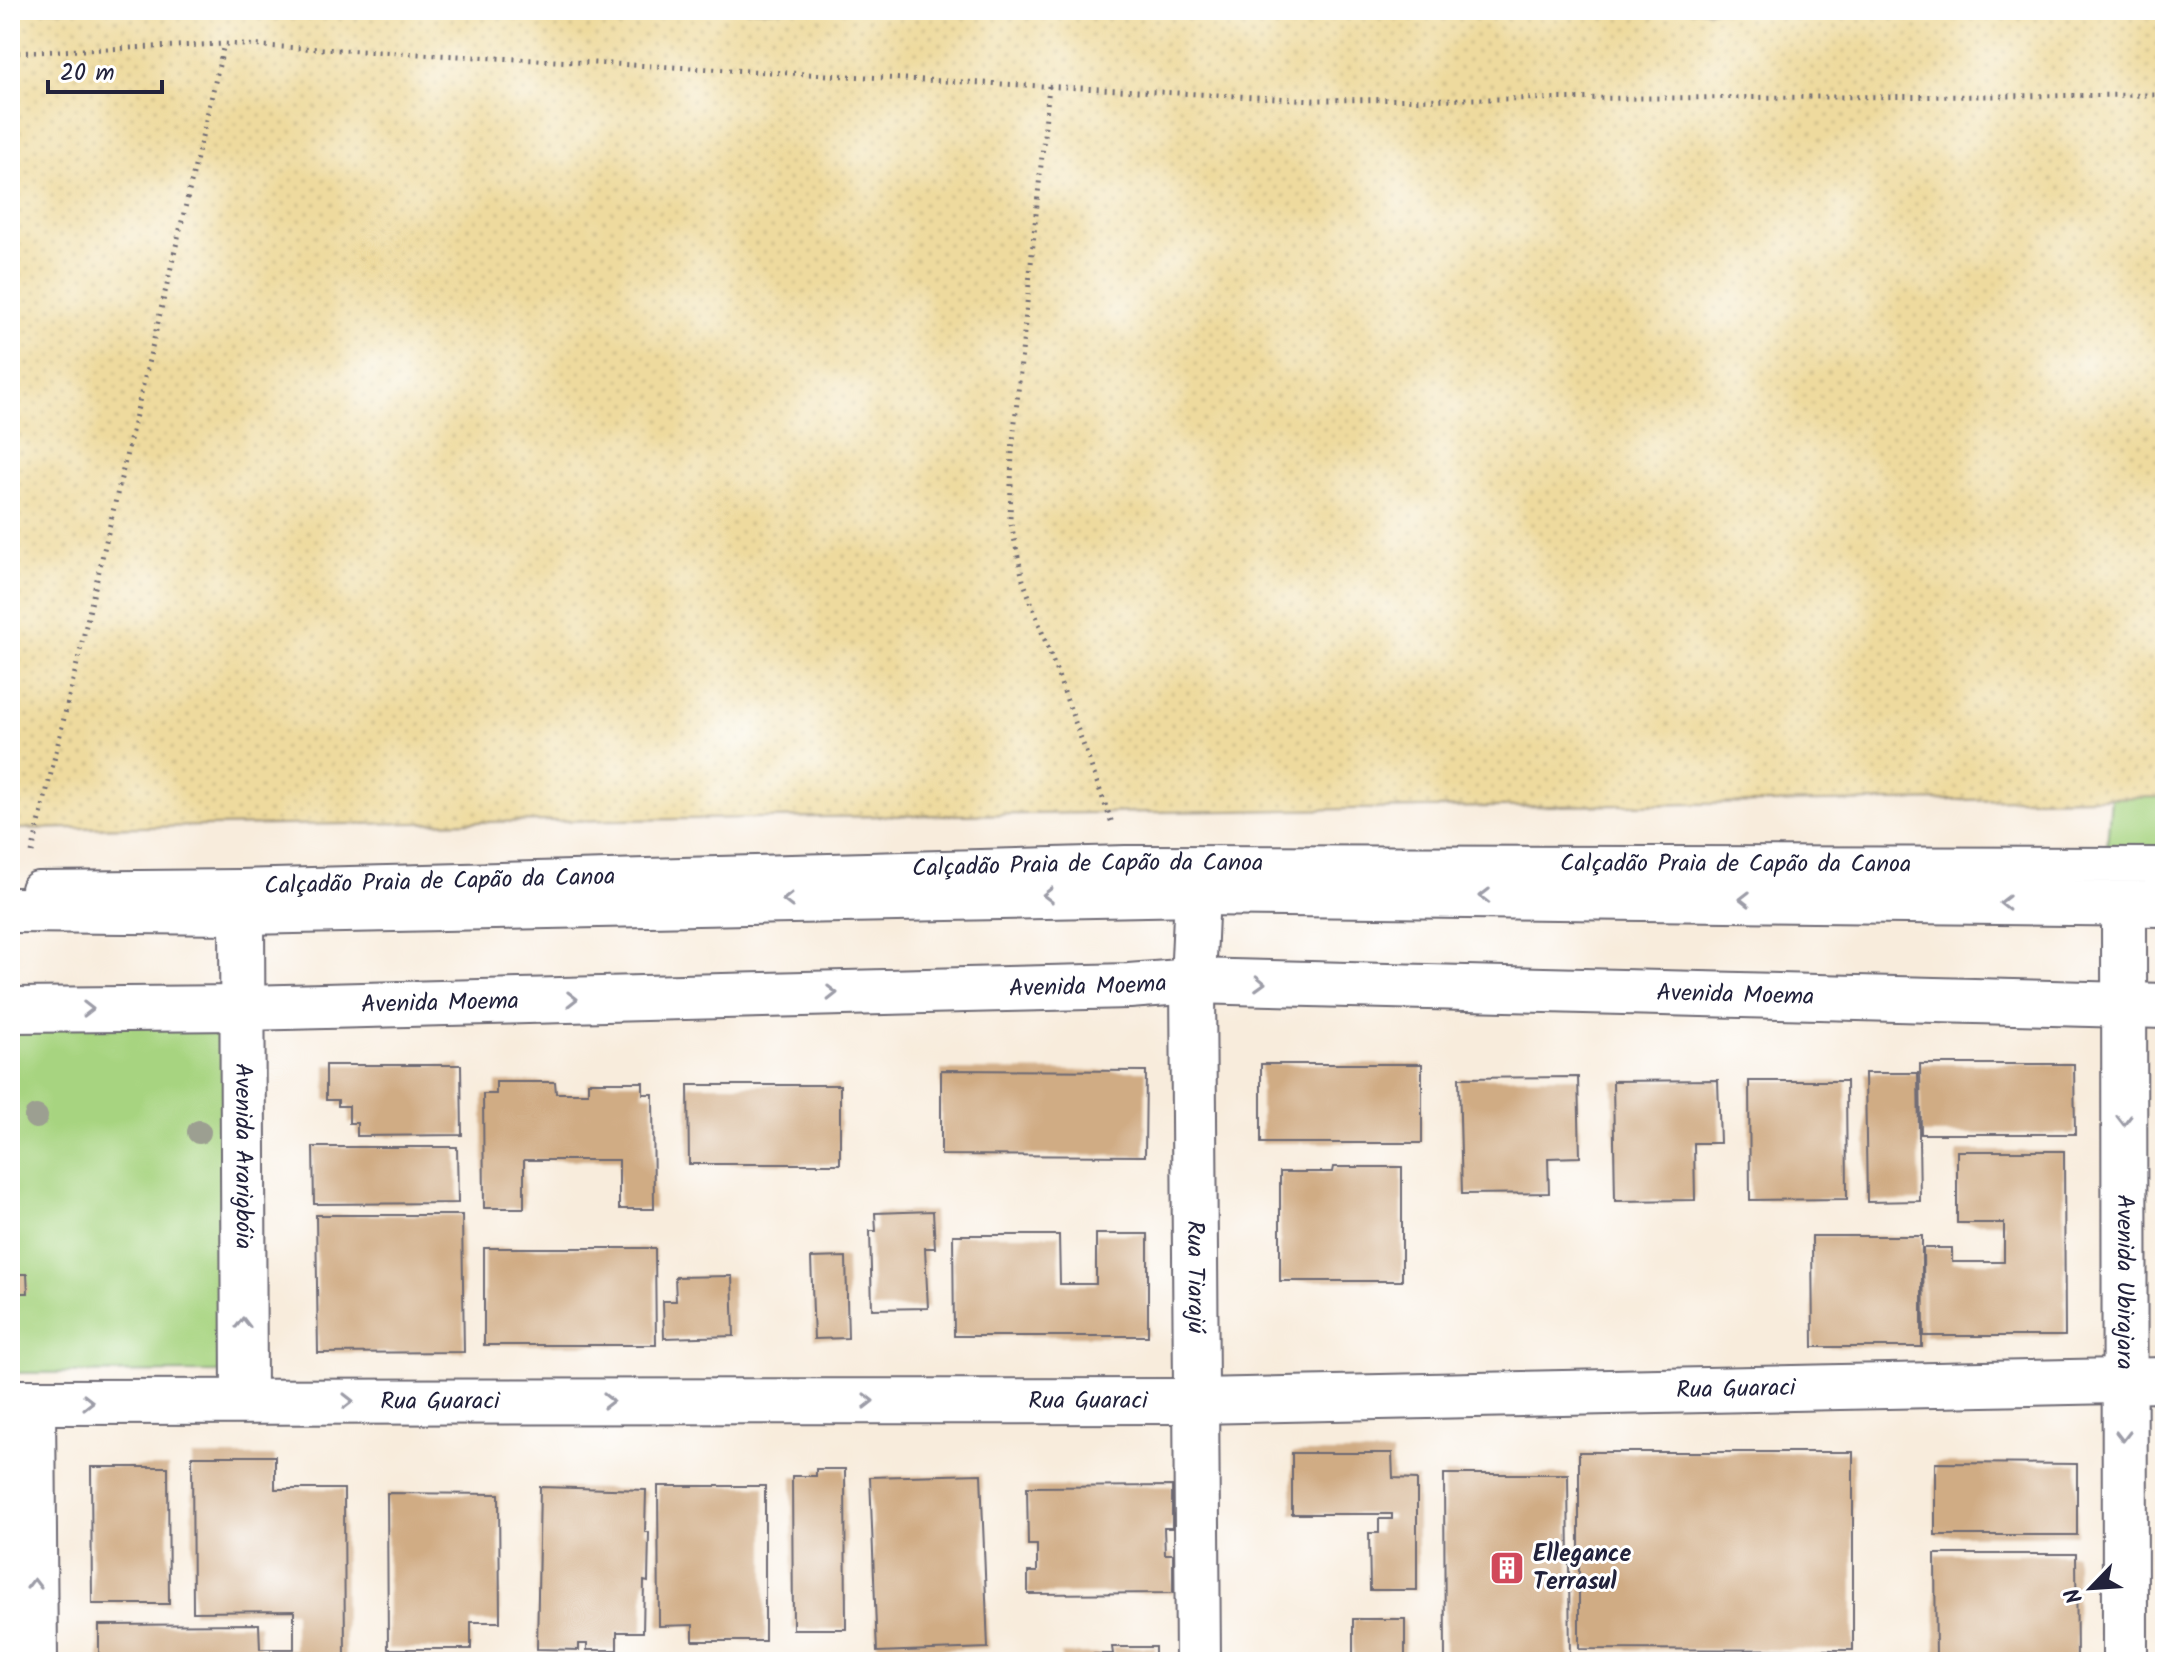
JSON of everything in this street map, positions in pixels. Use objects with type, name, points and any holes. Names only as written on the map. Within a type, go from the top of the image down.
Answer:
[{"type":"main road","points":[[14,896],[242,912],[1197,893],[2145,904]]},
{"type":"main road","name":"Rua Tiarajú","points":[[1197,893],[1193,981],[1198,1662]]},
{"type":"main road","name":"Avenida Ubirajara","points":[[2125,1662],[2144,1380],[2145,904]]},
{"type":"main road","name":"Avenida Ararigbóia","points":[[242,912],[244,1401]]},
{"type":"main road","name":"Avenida Moema","points":[[10,1010],[242,1008],[1129,986],[1193,981],[2145,1006]]},
{"type":"main road","name":"Rua Guaraci","points":[[21,1402],[1197,1401],[2144,1380]]},
{"type":"main road","points":[[21,1402],[35,1662]]},
{"type":"street","name":"Calçadão Praia de Capão da Canoa","points":[[14,896],[1126,863],[2165,865]]},
{"type":"path","points":[[14,896],[224,44]]},
{"type":"path","points":[[10,53],[224,44],[1314,100],[2165,95]]},
{"type":"path","points":[[1049,86],[1012,451],[1010,519],[1023,580],[1126,863]]},
{"type":"green space","points":[[2165,729],[2165,849],[2107,845],[2115,750]]},
{"type":"green space","points":[[225,1022],[222,1372],[10,1373],[10,1026]]},
{"type":"sand","points":[[10,10],[2165,10],[2165,797],[10,829]]},
{"type":"building","points":[[1261,1064],[1422,1064],[1422,1143],[1261,1143]]},
{"type":"building","points":[[1920,1064],[2074,1064],[2075,1134],[1921,1134]]},
{"type":"building","points":[[326,1065],[461,1065],[462,1135],[357,1136],[357,1123],[349,1123],[349,1106],[338,1106],[338,1100],[326,1100]]},
{"type":"building","points":[[941,1070],[1146,1071],[1145,1156],[941,1155]]},
{"type":"building","points":[[1865,1073],[1918,1073],[1920,1201],[1867,1202]]},
{"type":"building","points":[[1578,1077],[1580,1157],[1548,1158],[1549,1193],[1462,1194],[1459,1078]]},
{"type":"building","points":[[1718,1080],[1720,1143],[1694,1143],[1695,1200],[1615,1201],[1613,1081]]},
{"type":"building","points":[[1749,1081],[1846,1081],[1847,1199],[1750,1200]]},
{"type":"building","points":[[496,1082],[555,1082],[556,1093],[588,1093],[588,1082],[643,1082],[643,1094],[653,1094],[654,1209],[619,1209],[619,1160],[524,1160],[524,1208],[484,1208],[483,1094],[496,1094]]},
{"type":"building","points":[[688,1085],[840,1085],[840,1164],[689,1164]]},
{"type":"building","points":[[313,1147],[457,1147],[458,1203],[314,1204]]},
{"type":"building","points":[[1957,1151],[2064,1151],[2065,1336],[1924,1336],[1923,1248],[1952,1248],[1952,1262],[2004,1262],[2004,1223],[1957,1223]]},
{"type":"building","points":[[1334,1167],[1402,1167],[1402,1281],[1280,1281],[1280,1172],[1333,1172]]},
{"type":"building","points":[[933,1211],[935,1248],[925,1248],[928,1308],[872,1309],[870,1231],[876,1231],[875,1213]]},
{"type":"building","points":[[316,1215],[462,1215],[464,1352],[318,1353]]},
{"type":"building","points":[[1096,1234],[1148,1234],[1148,1336],[954,1336],[953,1235],[1059,1235],[1060,1284],[1096,1284]]},
{"type":"building","points":[[1812,1236],[1922,1236],[1922,1347],[1813,1347]]},
{"type":"building","points":[[484,1248],[655,1248],[656,1345],[484,1345]]},
{"type":"building","points":[[846,1257],[848,1338],[814,1339],[811,1258]]},
{"type":"building","points":[[10,1274],[27,1274],[28,1293],[10,1293]]},
{"type":"building","points":[[732,1276],[734,1336],[664,1338],[663,1301],[676,1301],[675,1277]]},
{"type":"building","points":[[1579,1452],[1853,1452],[1853,1650],[1579,1649]]},
{"type":"building","points":[[1292,1453],[1392,1453],[1393,1478],[1417,1479],[1417,1590],[1370,1590],[1369,1533],[1379,1533],[1379,1519],[1392,1519],[1392,1514],[1292,1514]]},
{"type":"building","points":[[192,1456],[275,1456],[275,1489],[344,1489],[345,1662],[99,1662],[99,1625],[259,1624],[260,1649],[294,1649],[294,1611],[193,1612]]},
{"type":"building","points":[[1935,1463],[2077,1464],[2077,1535],[1935,1535]]},
{"type":"building","points":[[91,1467],[168,1467],[169,1604],[92,1604]]},
{"type":"building","points":[[816,1469],[845,1469],[846,1629],[793,1629],[792,1476],[816,1476]]},
{"type":"building","points":[[981,1474],[988,1648],[877,1652],[870,1477]]},
{"type":"building","name":"Ellegance Terrasul","points":[[1444,1474],[1568,1474],[1570,1662],[1445,1662]]},
{"type":"building","points":[[658,1486],[765,1486],[765,1641],[693,1641],[693,1625],[659,1626]]},
{"type":"building","points":[[1172,1486],[1172,1528],[1164,1528],[1165,1554],[1173,1554],[1173,1593],[1028,1594],[1028,1572],[1037,1572],[1037,1545],[1028,1545],[1027,1487]]},
{"type":"building","points":[[540,1487],[646,1490],[648,1582],[644,1581],[643,1632],[617,1632],[617,1650],[587,1650],[587,1644],[579,1644],[579,1650],[537,1649]]},
{"type":"building","points":[[387,1493],[499,1494],[500,1622],[471,1622],[471,1649],[388,1649]]},
{"type":"building","points":[[1935,1554],[2076,1554],[2077,1662],[1936,1662]]},
{"type":"building","points":[[1353,1619],[1405,1619],[1405,1662],[1353,1662]]},
{"type":"building","points":[[1112,1647],[1155,1647],[1155,1662],[1061,1662],[1061,1654],[1113,1654]]},
{"type":"place","name":"Ellegance Terrasul","points":[[1507,1568]]}]
